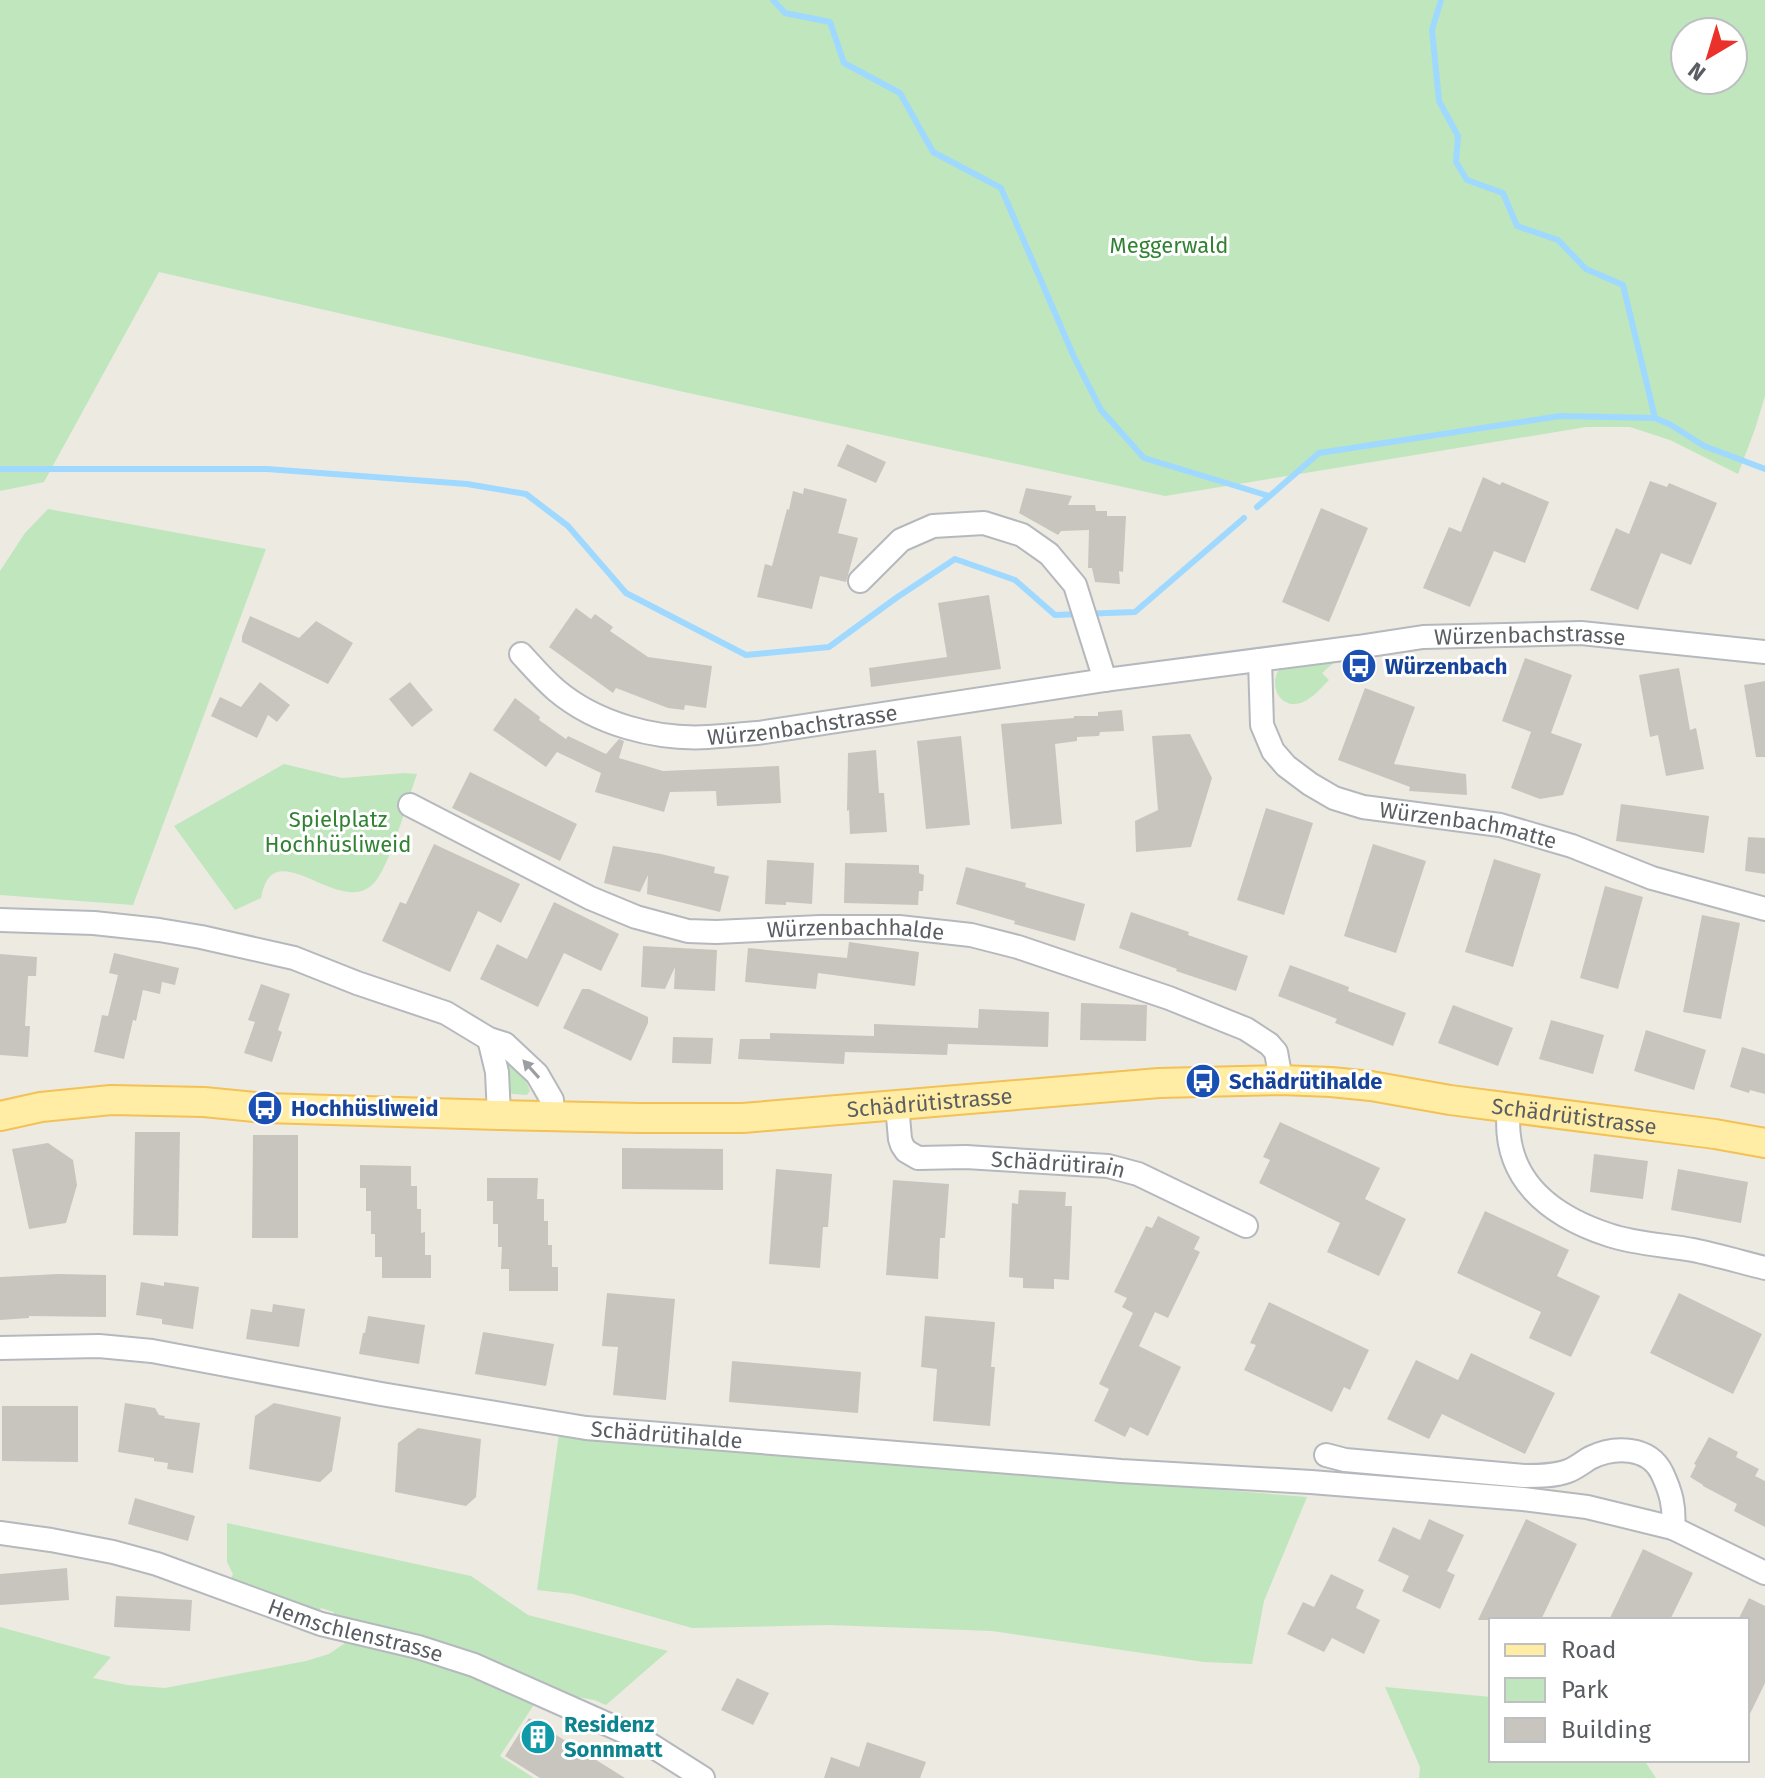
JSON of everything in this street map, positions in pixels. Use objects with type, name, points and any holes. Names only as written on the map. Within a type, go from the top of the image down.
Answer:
[{"type":"main road","name":"Schädrütistrasse","points":[[0,1116],[41,1107],[111,1100],[499,1115],[743,1118],[1159,1083],[1281,1080],[1371,1086],[1450,1100],[1765,1143]]},
{"type":"street","points":[[860,581],[901,540],[933,526],[984,523],[1022,535],[1049,554],[1075,585],[1105,680]]},
{"type":"street","name":"Würzenbachstrasse","points":[[521,654],[556,690],[590,712],[626,727],[660,734],[705,737],[788,729],[1105,680],[1423,637],[1581,633],[1765,652]]},
{"type":"street","name":"Würzenbachmatte","points":[[1260,660],[1262,725],[1268,743],[1286,766],[1334,798],[1363,807],[1500,825],[1572,846],[1652,878],[1765,909]]},
{"type":"street","name":"Würzenbachhalde","points":[[410,805],[590,898],[636,917],[688,931],[899,927],[971,935],[1018,947],[1169,998],[1246,1029],[1276,1052],[1281,1080]]},
{"type":"street","points":[[0,920],[72,921],[159,930],[294,958],[446,1013],[489,1039],[505,1044],[537,1074],[552,1100],[553,1115]]},
{"type":"street","points":[[489,1039],[497,1072],[499,1115]]},
{"type":"street","name":"Schädrütirain","points":[[897,1105],[902,1145],[918,1158],[966,1157],[1108,1166],[1138,1174],[1246,1226]]},
{"type":"street","points":[[1509,1108],[1507,1134],[1516,1166],[1532,1190],[1562,1215],[1611,1236],[1693,1250],[1765,1268]]},
{"type":"street","name":"Schädrütihalde","points":[[0,1348],[99,1346],[152,1351],[586,1428],[1121,1471],[1311,1482],[1587,1507],[1673,1528],[1765,1573]]},
{"type":"street","points":[[1326,1455],[1345,1460],[1524,1476],[1569,1471],[1593,1456],[1626,1450],[1639,1452],[1658,1465],[1665,1479],[1675,1512],[1673,1528]]},
{"type":"street","name":"Hemschlenstrasse","points":[[0,1533],[97,1549],[157,1564],[321,1624],[418,1647],[474,1665],[643,1740],[699,1775]]},
{"type":"green space","name":"Meggerwald","points":[[0,0],[1765,0],[1765,396],[1738,474],[1670,440],[1630,427],[1586,427],[1165,496],[684,392],[159,272],[44,482],[0,491]]},
{"type":"green space","points":[[48,509],[266,549],[133,905],[0,895],[0,571],[25,533]]},
{"type":"green space","points":[[1355,656],[1345,668],[1337,660],[1322,673],[1329,680],[1303,702],[1288,703],[1278,694],[1275,679],[1283,665]]},
{"type":"green space","name":"Spielplatz Hochhüsliweid","points":[[284,764],[342,778],[417,774],[392,847],[374,883],[360,891],[344,891],[293,873],[279,872],[268,879],[261,898],[235,910],[174,826]]},
{"type":"green space","points":[[503,1052],[523,1072],[530,1091],[527,1095],[508,1091]]},
{"type":"green space","points":[[559,1434],[1307,1497],[1264,1601],[1252,1664],[1204,1662],[992,1631],[829,1625],[692,1628],[573,1594],[537,1590]]},
{"type":"green space","points":[[227,1523],[471,1576],[528,1615],[668,1651],[606,1705],[571,1696],[463,1651],[333,1617],[334,1612],[321,1608],[319,1612],[231,1579],[233,1574],[227,1562]]},
{"type":"green space","points":[[0,1627],[111,1657],[93,1678],[165,1688],[306,1661],[329,1654],[351,1639],[413,1653],[537,1700],[500,1756],[534,1778],[0,1778]]},
{"type":"green space","points":[[1385,1687],[1489,1697],[1489,1762],[1645,1762],[1656,1778],[1419,1778],[1420,1767]]},
{"type":"building","points":[[847,444],[886,462],[876,483],[837,466]]},
{"type":"building","points":[[1483,477],[1549,502],[1525,563],[1494,551],[1470,607],[1423,588],[1449,527],[1461,532]]},
{"type":"building","points":[[1650,481],[1667,487],[1669,483],[1717,503],[1691,565],[1661,553],[1638,610],[1590,590],[1616,528],[1629,534]]},
{"type":"building","points":[[804,488],[847,499],[838,533],[858,538],[846,582],[820,576],[812,609],[757,597],[765,564],[772,566],[793,491],[803,494]]},
{"type":"building","points":[[1026,488],[1072,496],[1068,505],[1095,505],[1096,511],[1107,511],[1107,516],[1126,516],[1120,584],[1095,582],[1092,568],[1088,568],[1089,530],[1061,531],[1058,535],[1019,513]]},
{"type":"building","points":[[1321,508],[1368,528],[1329,622],[1282,602]]},
{"type":"building","points":[[989,595],[1001,669],[871,687],[869,668],[947,657],[938,603]]},
{"type":"building","points":[[576,608],[591,619],[595,614],[613,627],[610,631],[648,657],[712,666],[706,708],[685,705],[684,710],[668,708],[616,688],[613,693],[549,647]]},
{"type":"building","points":[[250,616],[299,638],[316,621],[353,643],[328,684],[242,642]]},
{"type":"building","points":[[1525,658],[1572,675],[1551,733],[1582,744],[1563,795],[1540,799],[1511,788],[1531,732],[1502,721]]},
{"type":"building","points":[[1679,668],[1690,730],[1696,728],[1704,769],[1666,776],[1658,735],[1650,737],[1639,675]]},
{"type":"building","points":[[1765,681],[1765,757],[1756,757],[1744,685]]},
{"type":"building","points":[[260,682],[290,705],[277,722],[268,715],[257,738],[211,716],[220,697],[241,707]]},
{"type":"building","points":[[410,682],[433,710],[412,727],[389,699]]},
{"type":"building","points":[[1365,688],[1415,707],[1394,764],[1466,774],[1467,795],[1409,791],[1410,787],[1338,760]]},
{"type":"building","points":[[515,698],[566,739],[568,736],[606,754],[619,739],[624,741],[619,758],[663,771],[779,766],[781,803],[717,806],[716,791],[670,792],[664,812],[595,792],[601,773],[557,752],[546,767],[493,730]]},
{"type":"building","points":[[1122,710],[1124,731],[1100,732],[1099,736],[1077,737],[1077,741],[1055,744],[1062,824],[1011,829],[1001,724],[1098,716],[1098,712]]},
{"type":"building","points":[[1190,734],[1212,778],[1191,847],[1136,852],[1135,821],[1158,810],[1152,736]]},
{"type":"building","points":[[961,736],[970,825],[926,829],[917,741]]},
{"type":"building","points":[[876,750],[879,793],[884,793],[887,832],[850,834],[847,811],[848,753]]},
{"type":"building","points":[[470,772],[577,824],[560,861],[452,808]]},
{"type":"building","points":[[1621,804],[1709,816],[1704,853],[1616,841]]},
{"type":"building","points":[[1266,808],[1313,823],[1284,915],[1237,900]]},
{"type":"building","points":[[1748,837],[1765,838],[1765,874],[1745,871]]},
{"type":"building","points":[[434,844],[520,884],[501,923],[478,911],[450,972],[382,941],[400,902],[406,904]]},
{"type":"building","points":[[1373,844],[1426,861],[1396,953],[1344,936]]},
{"type":"building","points":[[613,846],[715,867],[714,873],[729,876],[720,912],[647,894],[648,875],[640,892],[604,883]]},
{"type":"building","points":[[1494,859],[1541,874],[1513,967],[1465,952]]},
{"type":"building","points":[[767,860],[814,863],[812,904],[765,904]]},
{"type":"building","points":[[845,863],[919,865],[919,873],[924,875],[918,905],[844,903]]},
{"type":"building","points":[[966,867],[1026,883],[1025,887],[1085,904],[1075,941],[956,904]]},
{"type":"building","points":[[1605,886],[1643,897],[1618,989],[1580,978]]},
{"type":"building","points":[[554,902],[619,934],[601,971],[564,953],[538,1007],[480,979],[497,944],[527,959]]},
{"type":"building","points":[[1131,912],[1248,956],[1236,991],[1119,948]]},
{"type":"building","points":[[1702,915],[1740,923],[1721,1019],[1683,1012]]},
{"type":"building","points":[[849,942],[919,952],[915,986],[818,973],[816,989],[745,982],[748,948],[847,958]]},
{"type":"building","points":[[643,946],[717,950],[715,991],[674,989],[675,967],[665,989],[641,987]]},
{"type":"building","points":[[114,953],[179,968],[175,985],[162,982],[160,994],[143,990],[124,1059],[94,1052],[102,1015],[108,1016],[118,975],[109,973]]},
{"type":"building","points":[[0,954],[37,957],[36,976],[28,976],[25,1026],[30,1026],[28,1057],[0,1055]]},
{"type":"building","points":[[1290,965],[1406,1013],[1393,1046],[1335,1023],[1337,1019],[1278,996]]},
{"type":"building","points":[[261,984],[290,994],[272,1062],[244,1053],[255,1022],[248,1020]]},
{"type":"building","points":[[582,989],[589,989],[648,1017],[631,1061],[563,1028]]},
{"type":"building","points":[[1081,1003],[1147,1005],[1146,1041],[1080,1040]]},
{"type":"building","points":[[1453,1005],[1513,1028],[1498,1066],[1438,1043]]},
{"type":"building","points":[[979,1009],[1049,1012],[1048,1047],[948,1044],[947,1055],[845,1052],[844,1064],[738,1059],[740,1039],[770,1039],[770,1033],[874,1036],[874,1024],[978,1028]]},
{"type":"building","points":[[1551,1020],[1604,1035],[1593,1074],[1539,1059]]},
{"type":"building","points":[[1646,1030],[1706,1050],[1694,1090],[1634,1071]]},
{"type":"building","points":[[673,1037],[713,1038],[711,1064],[672,1063]]},
{"type":"building","points":[[1742,1047],[1765,1054],[1765,1094],[1730,1087]]},
{"type":"building","points":[[1280,1122],[1380,1168],[1365,1199],[1406,1219],[1379,1276],[1327,1252],[1340,1223],[1259,1183],[1270,1160],[1263,1157]]},
{"type":"building","points":[[135,1132],[180,1132],[178,1236],[133,1235]]},
{"type":"building","points":[[253,1135],[298,1135],[298,1238],[252,1238]]},
{"type":"building","points":[[48,1143],[73,1160],[77,1185],[66,1223],[29,1229],[12,1149]]},
{"type":"building","points":[[622,1148],[723,1149],[723,1190],[622,1189]]},
{"type":"building","points":[[1594,1154],[1648,1161],[1643,1199],[1590,1192]]},
{"type":"building","points":[[360,1165],[411,1166],[411,1186],[417,1186],[421,1233],[425,1232],[425,1255],[431,1255],[431,1278],[382,1278],[382,1257],[375,1257],[371,1211],[366,1211],[366,1188],[360,1188]]},
{"type":"building","points":[[776,1169],[832,1174],[828,1227],[823,1227],[820,1268],[769,1264]]},
{"type":"building","points":[[1678,1169],[1748,1182],[1741,1223],[1671,1210]]},
{"type":"building","points":[[487,1178],[538,1178],[537,1199],[544,1199],[548,1245],[552,1245],[552,1267],[558,1267],[558,1291],[509,1291],[509,1269],[501,1269],[502,1247],[498,1247],[498,1224],[493,1224],[493,1201],[487,1201]]},
{"type":"building","points":[[893,1180],[949,1184],[945,1238],[940,1238],[938,1279],[886,1275]]},
{"type":"building","points":[[1019,1190],[1066,1192],[1065,1206],[1072,1206],[1069,1280],[1054,1279],[1054,1289],[1023,1288],[1023,1278],[1009,1277],[1012,1203],[1018,1204]]},
{"type":"building","points":[[1485,1211],[1569,1250],[1557,1276],[1600,1296],[1571,1357],[1529,1338],[1541,1312],[1457,1273]]},
{"type":"building","points":[[1158,1216],[1200,1237],[1194,1249],[1200,1252],[1168,1318],[1155,1312],[1139,1346],[1181,1367],[1148,1436],[1130,1427],[1125,1437],[1094,1421],[1109,1389],[1099,1384],[1133,1313],[1122,1307],[1127,1298],[1114,1292],[1146,1226],[1152,1228]]},
{"type":"building","points":[[106,1275],[106,1317],[29,1316],[0,1320],[0,1277]]},
{"type":"building","points":[[141,1282],[199,1287],[193,1329],[162,1324],[162,1319],[136,1315]]},
{"type":"building","points":[[607,1293],[675,1299],[666,1400],[613,1395],[618,1347],[602,1346]]},
{"type":"building","points":[[1679,1293],[1762,1334],[1733,1394],[1650,1353]]},
{"type":"building","points":[[1269,1302],[1369,1350],[1350,1390],[1344,1387],[1332,1412],[1244,1370],[1256,1345],[1250,1343]]},
{"type":"building","points":[[273,1304],[305,1309],[299,1347],[246,1339],[251,1309],[272,1312]]},
{"type":"building","points":[[368,1316],[425,1325],[419,1364],[359,1354]]},
{"type":"building","points":[[925,1316],[995,1322],[990,1426],[933,1421],[937,1369],[921,1367]]},
{"type":"building","points":[[483,1332],[554,1344],[546,1386],[475,1374]]},
{"type":"building","points":[[1471,1353],[1555,1393],[1525,1454],[1442,1414],[1429,1439],[1387,1419],[1416,1360],[1458,1380]]},
{"type":"building","points":[[732,1361],[861,1372],[858,1413],[729,1402]]},
{"type":"building","points":[[125,1403],[155,1408],[164,1418],[200,1423],[193,1473],[167,1469],[168,1463],[154,1461],[154,1458],[118,1452]]},
{"type":"building","points":[[274,1403],[341,1417],[332,1471],[320,1482],[249,1469],[255,1416]]},
{"type":"building","points":[[2,1406],[78,1406],[78,1462],[2,1461]]},
{"type":"building","points":[[418,1428],[481,1439],[476,1497],[466,1506],[395,1492],[398,1443]]},
{"type":"building","points":[[1709,1437],[1738,1452],[1736,1457],[1759,1469],[1755,1476],[1765,1481],[1765,1527],[1734,1511],[1737,1504],[1690,1477]]},
{"type":"building","points":[[135,1498],[195,1516],[188,1541],[128,1524]]},
{"type":"building","points":[[1429,1519],[1464,1535],[1447,1571],[1455,1575],[1440,1609],[1402,1591],[1409,1576],[1378,1561],[1393,1527],[1420,1540]]},
{"type":"building","points":[[1526,1519],[1577,1544],[1542,1618],[1478,1620]]},
{"type":"building","points":[[1643,1549],[1693,1573],[1671,1618],[1610,1618]]},
{"type":"building","points":[[67,1568],[69,1600],[0,1605],[0,1574]]},
{"type":"building","points":[[1331,1574],[1364,1590],[1356,1608],[1380,1620],[1364,1654],[1332,1638],[1324,1652],[1287,1634],[1303,1602],[1314,1607]]},
{"type":"building","points":[[116,1596],[192,1600],[190,1631],[114,1627]]},
{"type":"building","points":[[1749,1598],[1765,1606],[1765,1683],[1749,1716],[1749,1618],[1739,1618]]},
{"type":"building","points":[[737,1678],[769,1693],[753,1725],[721,1710]]},
{"type":"building","name":"Residenz Sonnmatt","points":[[529,1718],[625,1778],[540,1778],[505,1756]]},
{"type":"building","points":[[867,1742],[926,1762],[920,1778],[824,1778],[831,1757],[859,1767]]},
{"type":"waterway","points":[[773,0],[785,13],[830,22],[844,63],[900,93],[933,152],[1001,188],[1074,357],[1101,410],[1144,458],[1269,496]]},
{"type":"waterway","points":[[1441,0],[1432,30],[1439,101],[1458,136],[1456,162],[1467,180],[1503,193],[1517,226],[1558,240],[1586,269],[1623,285],[1655,418]]},
{"type":"waterway","points":[[1257,507],[1319,453],[1560,416],[1655,418],[1704,446],[1765,469]]},
{"type":"waterway","points":[[0,469],[267,469],[467,484],[526,494],[568,526],[626,593],[746,655],[829,647],[955,559],[1015,580],[1055,615],[1135,612],[1244,518]]},
{"type":"place","name":"Würzenbach","points":[[1359,666]]},
{"type":"place","name":"Schädrütihalde","points":[[1203,1081]]},
{"type":"place","name":"Hochhüsliweid","points":[[265,1108]]},
{"type":"place","name":"Residenz Sonnmatt","points":[[538,1737]]}]
